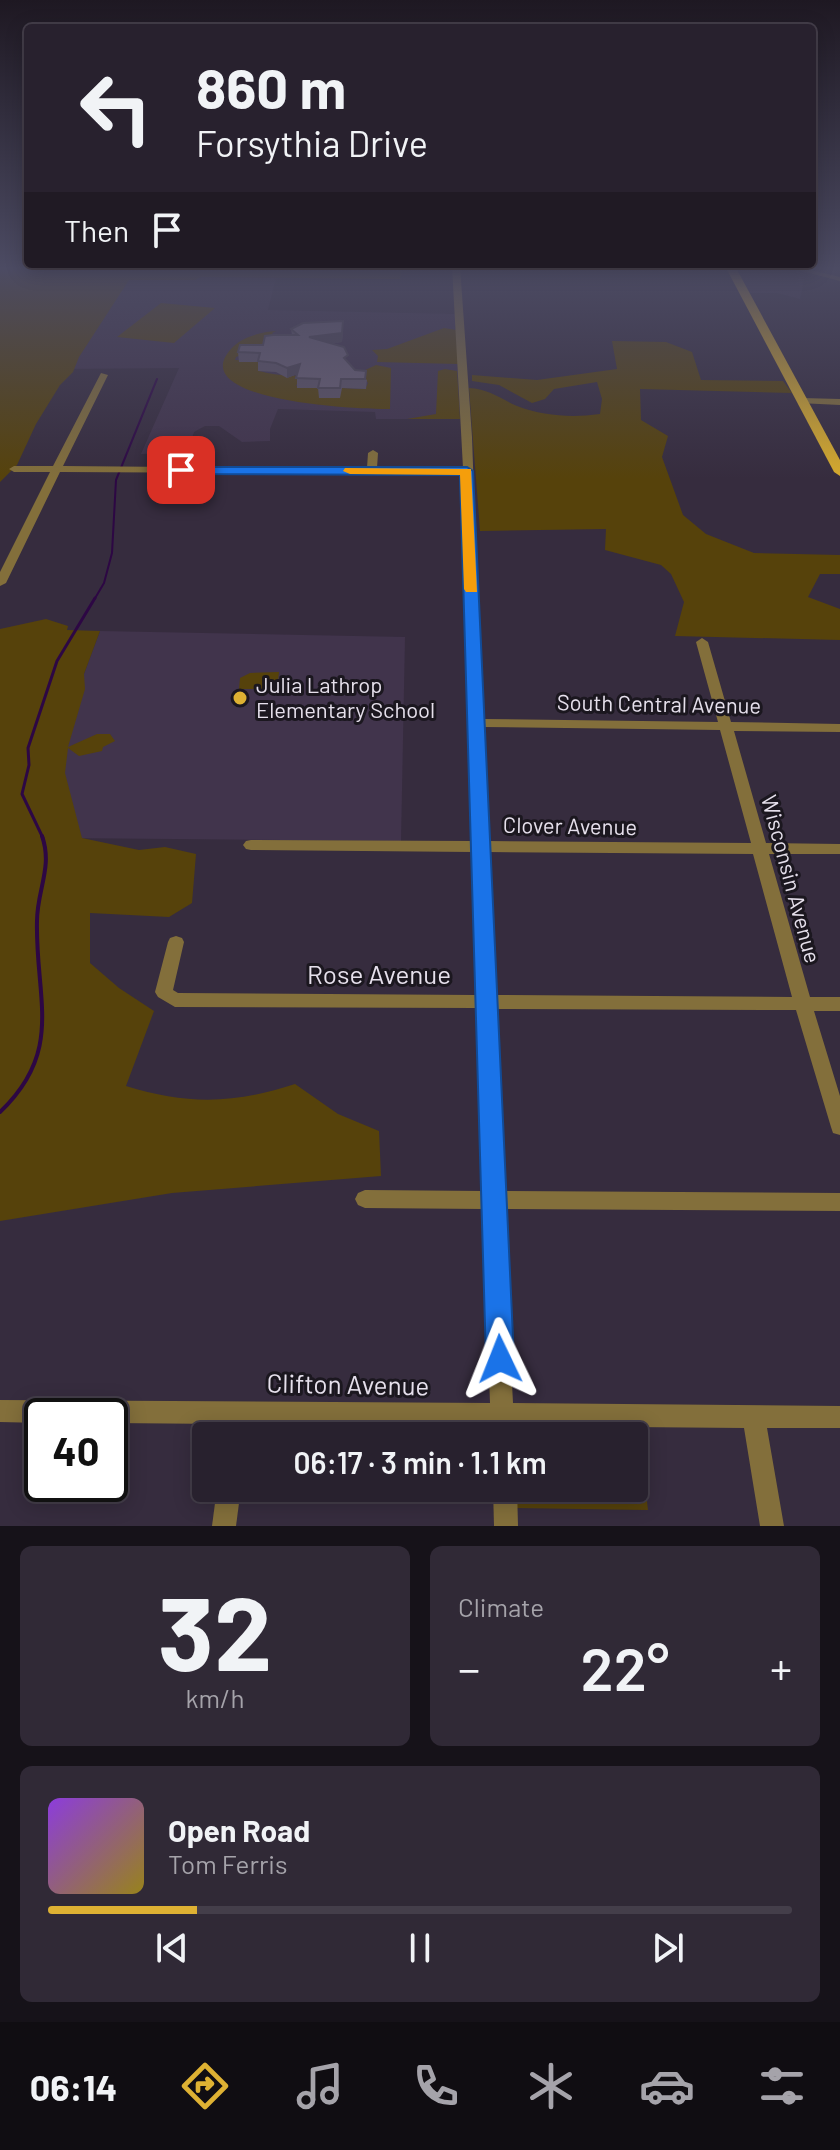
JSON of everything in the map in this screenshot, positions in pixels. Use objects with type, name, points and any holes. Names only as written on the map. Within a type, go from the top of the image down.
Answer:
[{"type":"main road","points":[[768,337],[840,472]]},
{"type":"street","points":[[460,337],[502,1422]]},
{"type":"street","points":[[0,583],[104,375]]},
{"type":"street","points":[[802,401],[840,402]]},
{"type":"street","points":[[181,470],[184,452]]},
{"type":"street","points":[[372,470],[373,453]]},
{"type":"street","points":[[14,469],[181,470],[278,465],[467,471]]},
{"type":"street","name":"Wisconsin Avenue","points":[[702,642],[840,1127]]},
{"type":"street","name":"South Central Avenue","points":[[477,723],[840,728]]},
{"type":"street","name":"Clover Avenue","points":[[251,845],[840,849]]},
{"type":"street","name":"Rose Avenue","points":[[176,942],[164,992],[175,1000],[840,1004]]},
{"type":"street","points":[[365,1199],[840,1202]]},
{"type":"street","name":"Clifton Avenue","points":[[0,1411],[238,1412],[441,1422]]},
{"type":"street","points":[[237,1422],[238,1412]]},
{"type":"street","points":[[753,1416],[772,1526]]},
{"type":"street","name":"Clifton Avenue","points":[[586,1422],[753,1416],[840,1417]]},
{"type":"street","points":[[224,1526],[227,1502]]},
{"type":"street","points":[[505,1502],[506,1526]]},
{"type":"shaded area","points":[[0,337],[92,337],[73,372],[60,385],[36,424],[17,465],[0,482]]},
{"type":"shaded area","points":[[82,337],[456,337],[460,419],[376,419],[375,412],[278,409],[270,429],[270,441],[242,442],[219,426],[205,426],[194,432],[192,438],[173,453],[141,454],[179,368],[61,369]]},
{"type":"shaded area","points":[[119,337],[181,337],[174,343]]},
{"type":"shaded area","points":[[249,337],[276,337],[278,340],[235,360],[263,361],[259,371],[263,372],[301,375],[296,386],[323,387],[319,398],[340,398],[340,388],[365,389],[368,383],[361,372],[376,365],[391,368],[390,409],[318,405],[255,392],[232,381],[223,367],[231,349]]},
{"type":"shaded area","points":[[419,337],[456,337],[458,364],[377,362],[378,356],[372,350],[387,349]]},
{"type":"shaded area","points":[[612,341],[666,342],[692,352],[701,380],[783,381],[792,393],[640,389],[641,420],[668,436],[662,457],[683,515],[706,534],[754,553],[840,555],[840,574],[820,574],[808,597],[840,609],[840,640],[675,636],[684,602],[671,574],[661,565],[605,550],[606,529],[480,531],[469,388],[488,392],[517,406],[558,415],[600,414],[602,399],[597,382],[554,389],[545,399],[532,403],[499,385],[472,381],[472,375],[537,380],[617,369]]},
{"type":"shaded area","points":[[438,371],[457,371],[460,419],[407,419],[436,414]]},
{"type":"shaded area","points":[[46,619],[68,626],[67,630],[100,631],[84,674],[85,689],[68,747],[97,734],[110,734],[115,741],[103,747],[102,751],[79,756],[68,748],[65,773],[82,838],[139,850],[165,847],[196,854],[192,903],[169,917],[90,913],[90,963],[119,988],[154,1011],[126,1086],[170,1097],[211,1100],[273,1091],[295,1084],[338,1114],[379,1131],[381,1176],[172,1193],[0,1221],[0,629]]},
{"type":"shaded area","name":"Julia Lathrop Elementary School","points":[[100,631],[405,637],[401,841],[60,838],[52,760]]},
{"type":"shaded area","points":[[279,672],[277,689],[239,689],[240,678],[250,673]]},
{"type":"shaded area","points":[[515,1502],[647,1502],[648,1510],[515,1508]]},
{"type":"building","points":[[265,337],[310,337],[344,347],[348,355],[344,358],[355,370],[366,371],[365,379],[341,379],[340,388],[318,388],[320,379],[296,378],[300,364],[287,368],[258,361],[260,353],[238,352],[240,345],[263,345]]},
{"type":"waterway","points":[[94,600],[104,583],[112,553],[116,480],[157,379]]},
{"type":"waterway","points":[[43,838],[22,794],[29,765],[28,748],[57,661],[95,598]]},
{"type":"waterway","points":[[0,1112],[20,1089],[33,1067],[40,1045],[42,999],[37,921],[46,858],[42,836]]},
{"type":"slow traffic","points":[[350,471],[467,471],[471,589]]},
{"type":"place","name":"Julia Lathrop Elementary School","points":[[240,698]]},
{"type":"route","points":[[181,470],[467,471],[484,1001],[500,1359]]}]
